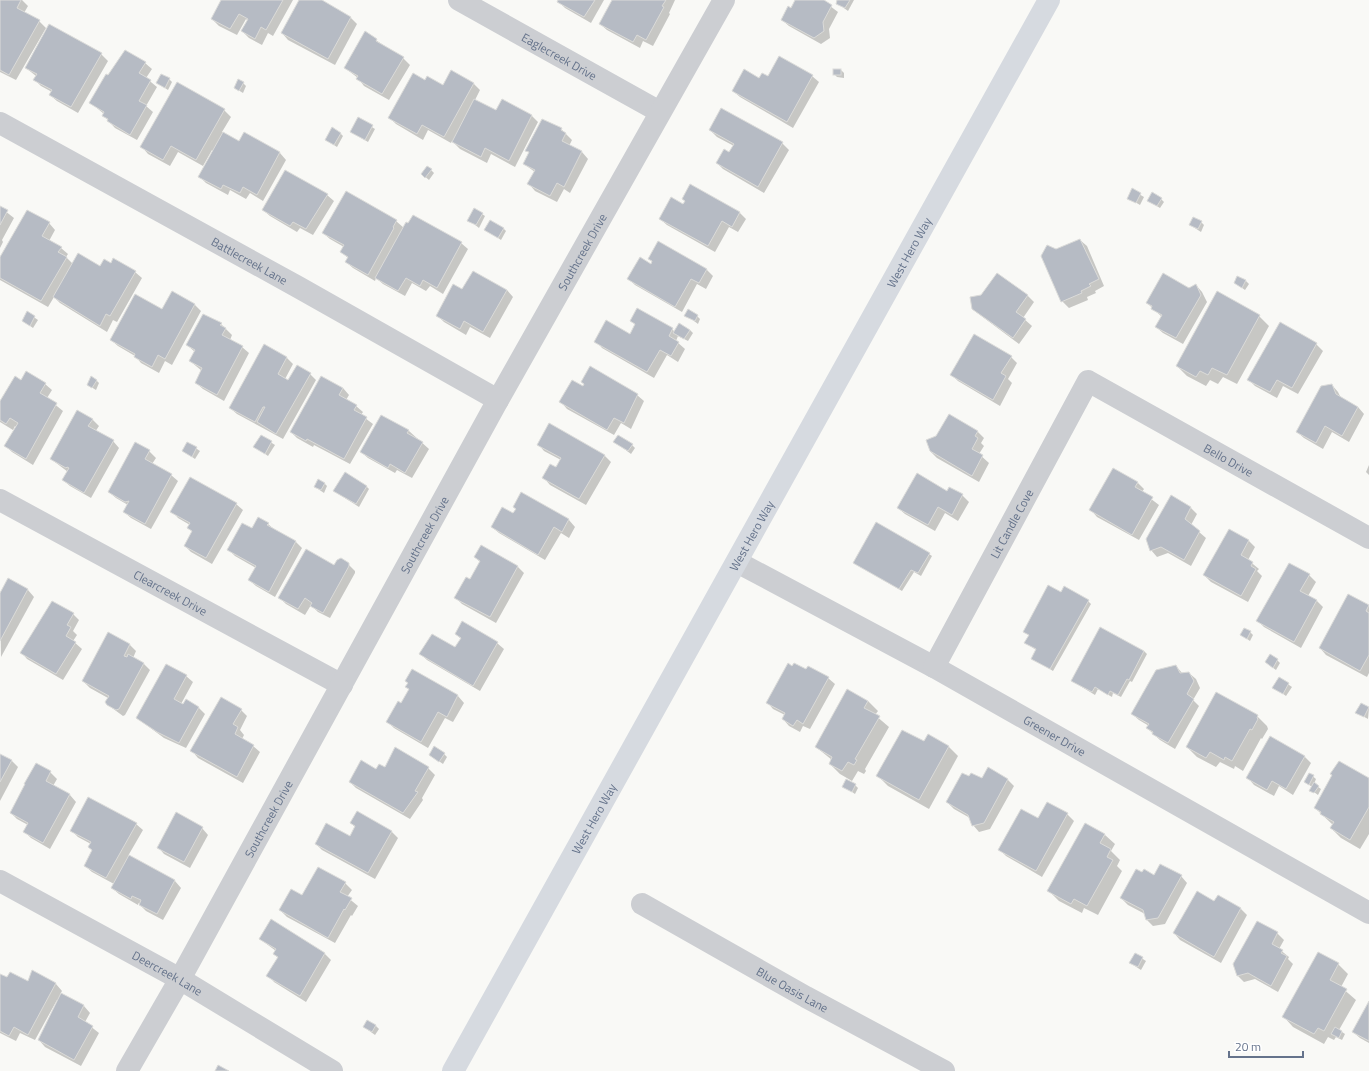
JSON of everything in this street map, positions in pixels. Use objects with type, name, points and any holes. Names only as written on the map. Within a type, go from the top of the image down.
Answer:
[{"type":"main road","name":"West Hero Way","points":[[453,1071],[1049,0]]},
{"type":"street","name":"Eaglecreek Drive","points":[[459,0],[660,112]]},
{"type":"street","name":"Southcreek Drive","points":[[127,1071],[180,979],[498,400],[724,0]]},
{"type":"street","name":"Battlecreek Lane","points":[[0,123],[291,283],[498,400]]},
{"type":"street","name":"Bello Drive","points":[[1088,381],[1369,538]]},
{"type":"street","name":"Lit Candle Cove","points":[[934,667],[1088,381]]},
{"type":"street","name":"Clearcreek Drive","points":[[0,500],[342,685]]},
{"type":"street","name":"Greener Drive","points":[[737,562],[934,667],[1369,913]]},
{"type":"street","name":"Deercreek Lane","points":[[0,881],[180,979],[332,1071]]},
{"type":"street","name":"Blue Oasis Lane","points":[[642,904],[806,997],[944,1071]]},
{"type":"building","points":[[0,0],[21,0],[17,8],[40,20],[9,75],[0,70]]},
{"type":"building","points":[[221,0],[283,0],[266,30],[261,27],[255,39],[241,31],[248,19],[239,14],[230,29],[211,19]]},
{"type":"building","points":[[299,0],[322,0],[351,17],[328,59],[281,33]]},
{"type":"building","points":[[558,0],[595,0],[584,17],[557,2]]},
{"type":"building","points":[[612,0],[666,0],[662,6],[664,7],[646,40],[637,35],[633,42],[599,24]]},
{"type":"building","points":[[795,0],[824,0],[832,5],[823,22],[824,31],[814,38],[781,20],[788,6],[791,8]]},
{"type":"building","points":[[837,0],[850,0],[845,8],[836,4]]},
{"type":"building","points":[[49,24],[102,53],[71,107],[49,95],[52,90],[33,80],[37,74],[25,68]]},
{"type":"building","points":[[365,31],[377,39],[376,41],[404,57],[382,94],[356,79],[358,76],[344,68]]},
{"type":"building","points":[[125,50],[146,62],[139,73],[151,80],[139,101],[147,105],[130,135],[107,121],[108,119],[102,116],[104,112],[89,103],[106,74],[108,75]]},
{"type":"building","points":[[779,56],[813,75],[787,122],[732,91],[744,69],[759,78],[762,73],[768,76]]},
{"type":"building","points":[[833,69],[841,69],[841,75],[833,75]]},
{"type":"building","points":[[451,70],[474,83],[444,137],[422,125],[417,134],[388,118],[413,73],[425,80],[427,76],[443,85]]},
{"type":"building","points":[[161,74],[170,78],[165,88],[156,83]]},
{"type":"building","points":[[238,79],[244,82],[239,91],[234,88]]},
{"type":"building","points":[[177,82],[225,109],[196,160],[171,146],[163,160],[140,147]]},
{"type":"building","points":[[474,99],[496,110],[502,99],[532,115],[509,161],[485,148],[481,157],[452,142]]},
{"type":"building","points":[[721,108],[783,142],[758,187],[716,163],[724,149],[729,152],[734,144],[709,130]]},
{"type":"building","points":[[358,117],[373,125],[365,140],[350,132]]},
{"type":"building","points":[[542,119],[562,128],[561,130],[566,133],[562,141],[582,151],[564,187],[557,183],[550,196],[527,184],[535,170],[523,164],[529,152],[525,151]]},
{"type":"building","points":[[332,127],[341,133],[334,145],[325,140]]},
{"type":"building","points":[[223,132],[239,141],[244,132],[280,152],[257,195],[243,187],[240,193],[223,185],[221,189],[198,177]]},
{"type":"building","points":[[427,166],[432,169],[425,178],[421,174]]},
{"type":"building","points":[[285,170],[328,194],[306,229],[293,222],[290,226],[262,210]]},
{"type":"building","points":[[690,184],[740,212],[732,227],[722,221],[708,246],[659,219],[671,197],[683,204],[685,201],[682,199]]},
{"type":"building","points":[[1132,188],[1141,193],[1136,203],[1127,199]]},
{"type":"building","points":[[346,191],[397,220],[368,275],[345,262],[348,257],[340,252],[344,245],[322,233]]},
{"type":"building","points":[[1152,192],[1162,198],[1157,206],[1147,201]]},
{"type":"building","points":[[0,206],[8,210],[0,225]]},
{"type":"building","points":[[474,208],[483,213],[476,225],[467,221]]},
{"type":"building","points":[[27,210],[50,222],[42,236],[62,247],[58,252],[67,257],[41,301],[0,278],[0,257]]},
{"type":"building","points":[[413,215],[462,242],[437,288],[423,280],[420,286],[406,278],[398,291],[375,278],[406,222],[408,223]]},
{"type":"building","points":[[1193,217],[1202,221],[1198,229],[1189,225]]},
{"type":"building","points":[[490,220],[504,228],[498,238],[484,230]]},
{"type":"building","points":[[1080,239],[1099,279],[1089,284],[1091,286],[1081,291],[1082,293],[1061,302],[1041,256],[1047,245],[1056,249]]},
{"type":"building","points":[[658,241],[707,269],[699,283],[691,279],[675,307],[627,279],[640,257],[651,264],[652,261],[648,259]]},
{"type":"building","points":[[78,253],[100,266],[104,259],[111,263],[113,258],[136,271],[110,316],[106,314],[100,326],[53,297]]},
{"type":"building","points":[[473,271],[507,290],[483,332],[464,321],[460,329],[436,316],[453,284],[462,289]]},
{"type":"building","points":[[997,273],[1028,295],[1016,312],[1026,319],[1013,338],[972,309],[970,297],[981,295]]},
{"type":"building","points":[[1163,273],[1189,288],[1196,284],[1201,295],[1176,338],[1155,327],[1162,315],[1151,309],[1152,306],[1146,303]]},
{"type":"building","points":[[1237,276],[1246,280],[1242,288],[1234,283]]},
{"type":"building","points":[[172,291],[195,304],[165,359],[158,355],[152,367],[134,357],[135,354],[110,340],[135,294],[162,309]]},
{"type":"building","points":[[1217,291],[1260,315],[1227,375],[1212,368],[1208,375],[1200,371],[1196,377],[1176,366]]},
{"type":"building","points":[[637,308],[673,328],[669,336],[679,342],[671,356],[660,350],[647,372],[594,342],[606,320],[630,334],[635,324],[630,321]]},
{"type":"building","points":[[688,309],[698,315],[695,321],[684,316]]},
{"type":"building","points":[[27,311],[35,316],[30,326],[22,321]]},
{"type":"building","points":[[203,314],[222,323],[220,325],[226,328],[222,335],[243,346],[217,395],[195,383],[202,368],[189,361],[195,350],[186,345]]},
{"type":"building","points":[[1280,322],[1317,343],[1292,388],[1277,380],[1270,392],[1247,380]]},
{"type":"building","points":[[679,323],[690,330],[684,339],[673,333]]},
{"type":"building","points":[[974,334],[1012,356],[1001,373],[1006,376],[993,400],[950,375]]},
{"type":"building","points":[[264,344],[287,357],[278,374],[288,380],[297,365],[311,373],[276,434],[257,422],[265,407],[263,407],[255,422],[229,408]]},
{"type":"building","points":[[590,366],[638,394],[624,423],[614,418],[607,430],[559,402],[572,380],[583,386],[584,384],[581,382]]},
{"type":"building","points":[[26,371],[46,383],[40,393],[57,403],[26,459],[4,446],[18,423],[10,418],[6,424],[0,420],[0,401],[15,376],[21,380]]},
{"type":"building","points":[[91,376],[97,380],[92,388],[87,385]]},
{"type":"building","points":[[321,376],[343,388],[339,395],[357,405],[354,410],[367,417],[344,459],[307,439],[306,441],[290,432]]},
{"type":"building","points":[[1332,384],[1336,394],[1358,407],[1342,436],[1325,426],[1316,443],[1296,432],[1321,386]]},
{"type":"building","points":[[77,410],[93,419],[88,426],[114,440],[84,493],[62,480],[69,468],[66,468],[50,459]]},
{"type":"building","points":[[949,414],[978,431],[975,436],[978,438],[972,449],[983,455],[972,476],[930,451],[926,440],[936,436]]},
{"type":"building","points":[[381,415],[409,430],[407,433],[423,442],[405,473],[390,464],[388,468],[360,452]]},
{"type":"building","points":[[549,423],[605,455],[579,499],[542,478],[550,464],[556,467],[561,458],[537,445]]},
{"type":"building","points":[[261,435],[272,441],[265,454],[253,447]]},
{"type":"building","points":[[618,435],[633,444],[628,451],[613,442]]},
{"type":"building","points":[[135,442],[150,450],[145,459],[172,474],[145,524],[123,512],[129,501],[125,502],[108,492]]},
{"type":"building","points":[[187,442],[197,447],[192,457],[182,451]]},
{"type":"building","points":[[1113,468],[1138,482],[1135,487],[1153,497],[1132,535],[1089,510]]},
{"type":"building","points":[[345,472],[367,486],[356,504],[333,491]]},
{"type":"building","points":[[917,473],[947,491],[949,487],[963,494],[952,515],[938,507],[928,525],[897,508]]},
{"type":"building","points":[[190,477],[237,503],[206,558],[184,546],[192,531],[187,528],[190,523],[170,512]]},
{"type":"building","points":[[318,479],[325,483],[321,490],[314,487]]},
{"type":"building","points":[[521,492],[569,519],[562,532],[554,527],[538,555],[491,527],[502,507],[513,513],[516,509],[513,507]]},
{"type":"building","points":[[1171,495],[1191,507],[1185,519],[1200,531],[1184,560],[1161,547],[1150,551],[1146,539]]},
{"type":"building","points":[[258,517],[269,523],[267,525],[296,541],[269,592],[248,580],[256,566],[227,550],[242,523],[252,528]]},
{"type":"building","points":[[876,522],[930,553],[918,573],[911,570],[899,589],[853,563]]},
{"type":"building","points":[[1229,529],[1249,540],[1241,555],[1253,562],[1251,566],[1256,569],[1241,596],[1203,575]]},
{"type":"building","points":[[481,545],[518,566],[490,617],[454,598],[466,577],[470,579],[480,561],[474,557]]},
{"type":"building","points":[[306,549],[334,565],[337,560],[341,558],[349,563],[349,566],[323,613],[310,606],[312,603],[305,598],[298,609],[278,598]]},
{"type":"building","points":[[1289,563],[1310,574],[1300,591],[1317,600],[1294,642],[1256,621]]},
{"type":"building","points":[[8,578],[28,589],[0,641],[0,593]]},
{"type":"building","points":[[1048,585],[1061,592],[1064,586],[1089,600],[1050,669],[1031,659],[1036,649],[1024,643],[1029,635],[1023,632]]},
{"type":"building","points":[[1348,594],[1369,605],[1366,611],[1369,613],[1369,655],[1360,671],[1319,648]]},
{"type":"building","points":[[52,601],[74,613],[67,625],[71,627],[66,636],[76,642],[56,674],[20,653]]},
{"type":"building","points":[[462,621],[498,642],[473,686],[419,654],[432,634],[455,647],[461,638],[455,634]]},
{"type":"building","points":[[1100,627],[1144,651],[1129,680],[1127,679],[1118,695],[1110,691],[1108,695],[1095,687],[1092,692],[1071,681]]},
{"type":"building","points":[[1244,628],[1251,631],[1247,639],[1240,635]]},
{"type":"building","points":[[108,632],[130,644],[124,656],[127,657],[128,654],[144,663],[119,709],[116,710],[107,705],[105,702],[109,696],[82,681]]},
{"type":"building","points":[[1270,654],[1278,659],[1273,668],[1265,662]]},
{"type":"building","points":[[788,663],[792,666],[794,663],[806,669],[808,666],[829,677],[803,724],[797,720],[793,726],[782,719],[785,713],[766,703]]},
{"type":"building","points":[[166,664],[187,675],[174,699],[183,704],[186,699],[199,707],[179,743],[157,732],[136,718]]},
{"type":"building","points":[[1176,665],[1180,673],[1189,672],[1194,681],[1187,694],[1194,699],[1168,743],[1152,734],[1153,732],[1146,728],[1149,724],[1131,714],[1156,670]]},
{"type":"building","points":[[412,669],[458,695],[447,717],[438,712],[421,742],[386,722],[398,701],[401,703],[409,689],[405,687],[408,683],[405,681]]},
{"type":"building","points":[[1279,677],[1289,683],[1283,694],[1272,688]]},
{"type":"building","points":[[847,689],[868,701],[864,708],[880,716],[855,759],[857,760],[854,765],[848,762],[842,771],[829,764],[832,757],[815,747]]},
{"type":"building","points":[[1216,692],[1258,715],[1258,719],[1252,730],[1250,729],[1232,761],[1225,757],[1224,760],[1210,752],[1206,758],[1186,747]]},
{"type":"building","points":[[221,697],[242,709],[233,724],[238,727],[235,734],[254,745],[237,777],[190,751]]},
{"type":"building","points":[[1361,703],[1369,707],[1364,717],[1355,713]]},
{"type":"building","points":[[902,730],[924,741],[928,734],[949,746],[919,800],[876,776]]},
{"type":"building","points":[[1270,736],[1305,756],[1286,789],[1272,781],[1267,790],[1246,778]]},
{"type":"building","points":[[434,746],[445,753],[439,762],[429,755]]},
{"type":"building","points":[[395,747],[429,767],[415,791],[418,792],[403,813],[349,782],[361,760],[376,769],[379,764],[385,767]]},
{"type":"building","points":[[0,754],[12,760],[0,782]]},
{"type":"building","points":[[1339,761],[1369,778],[1369,807],[1350,840],[1330,828],[1334,822],[1320,814],[1321,812],[1314,808],[1332,775],[1330,774]]},
{"type":"building","points":[[36,763],[51,771],[46,781],[70,794],[43,843],[23,832],[28,823],[10,813]]},
{"type":"building","points":[[988,767],[1008,779],[984,823],[972,826],[968,815],[946,802],[962,773],[969,776],[971,773],[982,778]]},
{"type":"building","points":[[1309,773],[1314,775],[1309,785],[1304,782]]},
{"type":"building","points":[[846,779],[856,784],[852,792],[842,787]]},
{"type":"building","points":[[1314,782],[1319,786],[1314,793],[1309,791]]},
{"type":"building","points":[[88,797],[137,823],[106,878],[84,866],[92,850],[88,847],[91,842],[70,831]]},
{"type":"building","points":[[1047,802],[1068,813],[1036,871],[998,850],[1021,809],[1038,818]]},
{"type":"building","points":[[357,811],[392,831],[368,873],[315,844],[326,823],[350,836],[355,826],[350,823]]},
{"type":"building","points":[[176,812],[203,827],[184,862],[157,848]]},
{"type":"building","points":[[1085,823],[1105,834],[1100,843],[1111,849],[1107,857],[1113,860],[1087,906],[1074,899],[1071,904],[1047,891]]},
{"type":"building","points":[[129,855],[175,880],[157,914],[139,905],[141,900],[132,896],[131,899],[111,888]]},
{"type":"building","points":[[1160,864],[1182,875],[1158,918],[1146,920],[1143,910],[1120,898],[1136,869],[1142,872],[1144,869],[1154,875]]},
{"type":"building","points":[[318,867],[346,882],[340,892],[352,898],[345,910],[344,909],[328,938],[279,910],[291,889],[302,895]]},
{"type":"building","points":[[1197,891],[1214,901],[1218,895],[1241,908],[1214,957],[1173,933]]},
{"type":"building","points":[[271,919],[325,953],[300,996],[266,976],[278,957],[273,954],[276,949],[259,939]]},
{"type":"building","points":[[1257,921],[1278,932],[1272,944],[1283,950],[1281,953],[1287,956],[1271,986],[1248,973],[1237,976],[1233,964]]},
{"type":"building","points":[[1318,952],[1339,963],[1330,980],[1347,989],[1324,1031],[1318,1028],[1314,1034],[1282,1017]]},
{"type":"building","points":[[1135,953],[1143,957],[1138,967],[1129,963]]},
{"type":"building","points":[[32,970],[56,983],[28,1035],[14,1027],[9,1036],[0,1031],[0,974],[7,977],[10,972],[28,981]]},
{"type":"building","points":[[61,993],[84,1005],[78,1017],[93,1026],[74,1060],[38,1040]]},
{"type":"building","points":[[1369,1001],[1369,1041],[1352,1032]]},
{"type":"building","points":[[367,1020],[376,1025],[372,1032],[363,1027]]},
{"type":"building","points":[[1335,1027],[1342,1031],[1339,1038],[1331,1034]]},
{"type":"building","points":[[218,1065],[229,1071],[215,1071]]}]
